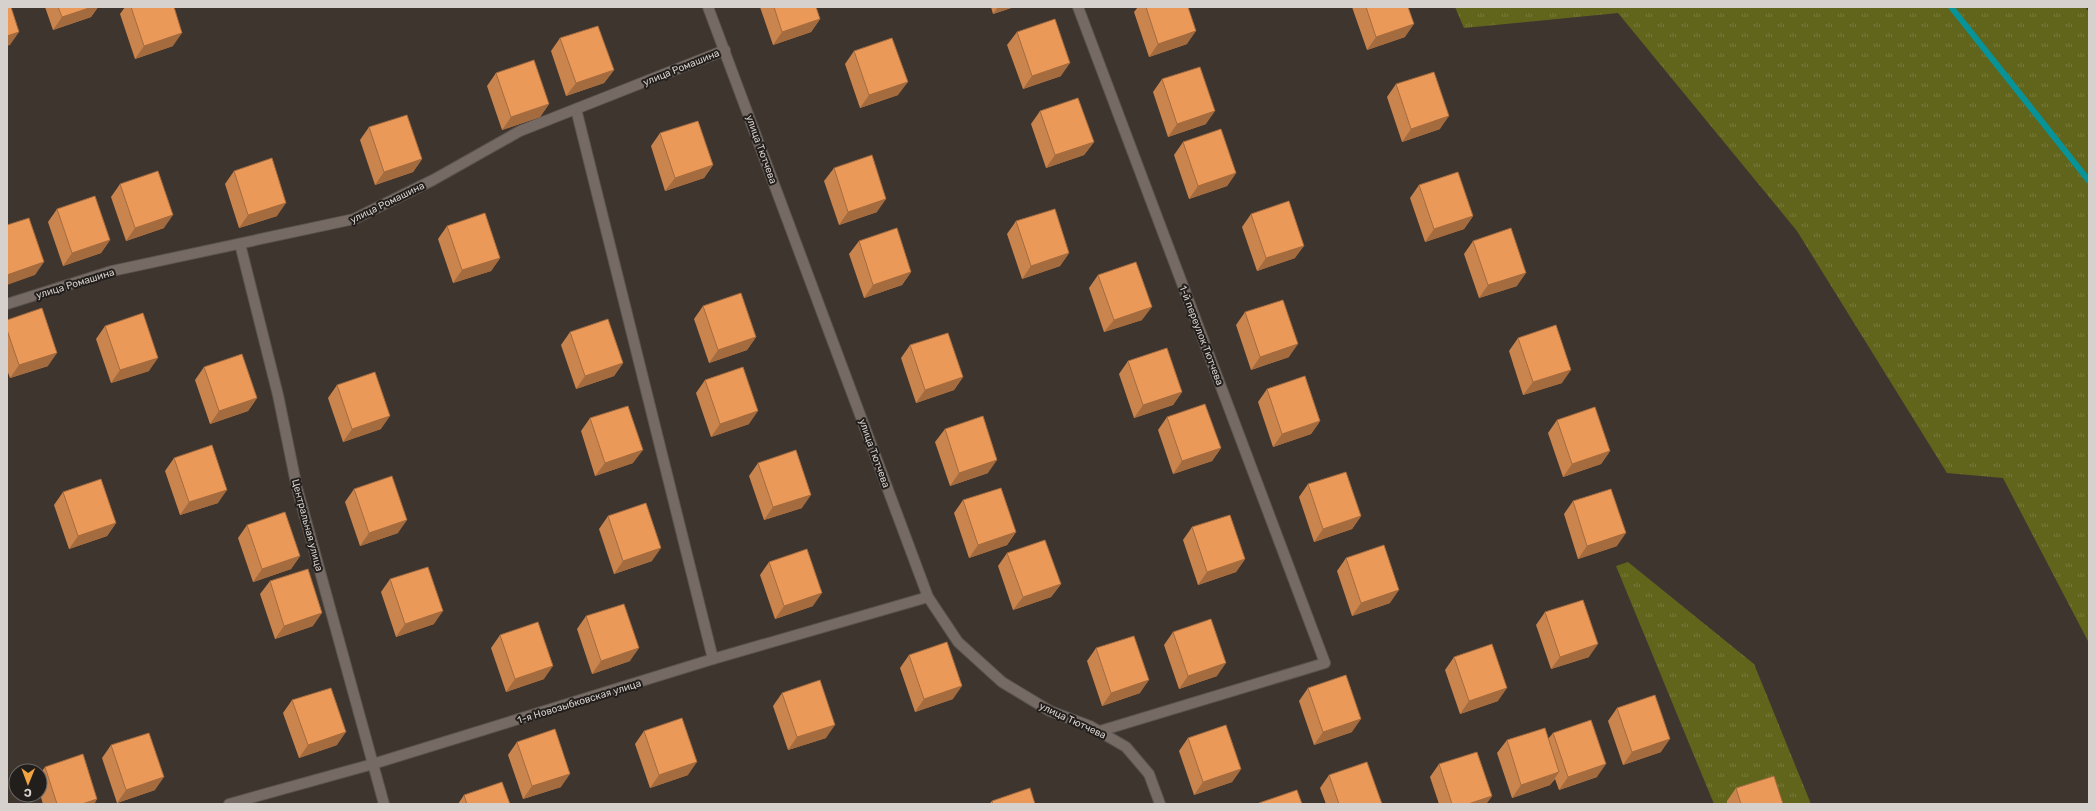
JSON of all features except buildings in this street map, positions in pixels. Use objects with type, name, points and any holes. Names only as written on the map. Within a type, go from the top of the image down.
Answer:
[{"type":"street","name":"улица Тютчева","points":[[708,7],[928,597],[958,642],[1002,682],[1050,711],[1090,726],[1126,747],[1149,774],[1160,804]]},
{"type":"street","name":"1-й переулок Тютчева","points":[[1078,7],[1326,663],[1100,731]]},
{"type":"street","name":"улица Ромашина","points":[[7,304],[112,271],[354,219],[433,180],[520,131],[725,50]]},
{"type":"street","points":[[576,109],[713,659]]},
{"type":"street","name":"Центральная улица","points":[[240,244],[278,395],[297,488],[384,804]]},
{"type":"street","name":"1-я Новозыбковская улица","points":[[229,804],[373,764],[713,659],[928,597]]},
{"type":"green space","points":[[1455,7],[2085,7],[2089,12],[2089,643],[2003,478],[1947,473],[1797,231],[1618,13],[1464,28]]},
{"type":"green space","points":[[1628,562],[1754,664],[1811,804],[1714,804],[1616,566]]},
{"type":"waterway","points":[[1951,7],[2089,181]]}]
